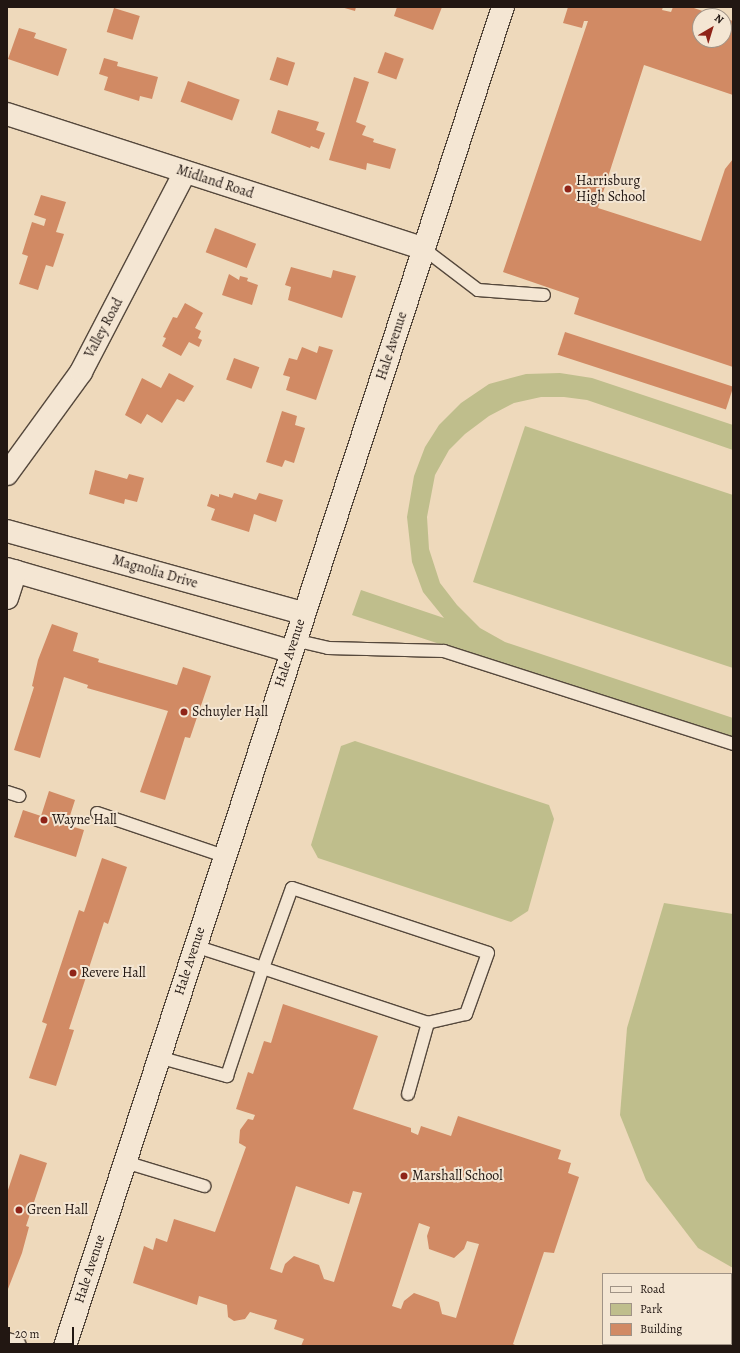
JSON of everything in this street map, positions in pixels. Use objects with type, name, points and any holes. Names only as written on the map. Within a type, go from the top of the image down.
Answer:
[{"type":"street","name":"Hale Avenue","points":[[65,1346],[292,645],[503,7]]},
{"type":"street","name":"Midland Road","points":[[7,114],[424,249]]},
{"type":"street","name":"Valley Road","points":[[7,474],[81,372],[185,172]]},
{"type":"street","name":"Magnolia Drive","points":[[7,531],[303,613]]},
{"type":"street","points":[[7,598],[12,570],[292,645]]},
{"type":"street","points":[[7,1344],[14,1346]]},
{"type":"lane","points":[[424,249],[478,290],[544,295]]},
{"type":"lane","points":[[292,645],[328,648],[444,651],[733,744]]},
{"type":"lane","points":[[97,813],[224,856]]},
{"type":"lane","points":[[158,1058],[227,1076],[263,968],[292,888],[488,954],[466,1014],[428,1022],[263,968],[195,946]]},
{"type":"lane","points":[[408,1094],[428,1022]]},
{"type":"lane","points":[[125,1162],[204,1186]]},
{"type":"green space","points":[[560,373],[592,378],[733,425],[733,450],[587,400],[564,397],[541,397],[514,403],[489,416],[465,434],[449,450],[435,475],[427,517],[429,549],[440,583],[457,605],[480,628],[505,642],[733,718],[733,741],[352,615],[361,590],[444,618],[423,592],[412,562],[407,517],[414,476],[425,447],[439,425],[461,403],[489,384],[526,374]]},
{"type":"green space","points":[[525,426],[733,495],[733,668],[473,582]]},
{"type":"green space","points":[[355,741],[549,805],[554,819],[528,911],[511,922],[318,858],[311,845],[341,746]]},
{"type":"green space","points":[[664,903],[733,914],[733,1268],[698,1248],[646,1180],[620,1115],[627,1028]]},
{"type":"building","points":[[341,7],[356,7],[355,11]]},
{"type":"building","points":[[397,7],[442,7],[433,30],[394,16]]},
{"type":"building","name":"Harrisburg High School","points":[[568,7],[663,7],[662,10],[671,12],[673,7],[691,7],[694,8],[692,8],[692,48],[732,48],[733,21],[733,95],[644,65],[598,208],[701,241],[725,169],[733,159],[733,367],[574,314],[579,298],[503,272],[588,21],[584,21],[582,28],[563,23]]},
{"type":"building","points":[[114,8],[140,16],[133,40],[107,32]]},
{"type":"building","points":[[19,28],[36,33],[34,38],[67,49],[58,76],[8,59]]},
{"type":"building","points":[[385,52],[404,59],[396,80],[377,73]]},
{"type":"building","points":[[277,57],[295,63],[288,86],[270,80]]},
{"type":"building","points":[[104,58],[118,62],[117,66],[158,77],[152,99],[140,96],[139,101],[104,90],[108,77],[99,74]]},
{"type":"building","points":[[354,77],[369,82],[356,122],[366,126],[362,135],[374,139],[373,142],[396,149],[390,169],[367,163],[366,170],[329,160]]},
{"type":"building","points":[[188,81],[240,100],[232,120],[180,102]]},
{"type":"building","points":[[278,110],[319,122],[316,130],[325,133],[319,149],[311,146],[310,148],[271,133]]},
{"type":"building","points":[[41,195],[66,202],[56,232],[64,234],[53,267],[46,265],[38,290],[19,284],[28,256],[22,254],[32,222],[44,226],[46,219],[34,215]]},
{"type":"building","points":[[215,228],[256,244],[247,268],[206,252]]},
{"type":"building","points":[[291,267],[331,278],[333,270],[356,276],[342,318],[288,300],[291,287],[285,285]]},
{"type":"building","points":[[229,274],[239,280],[240,276],[248,278],[247,281],[258,285],[252,305],[222,295]]},
{"type":"building","points":[[185,303],[203,313],[195,328],[201,331],[198,338],[202,340],[199,347],[189,342],[181,356],[162,346],[166,338],[163,337],[173,317],[177,318]]},
{"type":"building","points":[[565,332],[733,387],[726,410],[558,355]]},
{"type":"building","points":[[319,346],[333,350],[316,400],[286,390],[290,377],[283,375],[289,358],[297,360],[302,347],[317,353]]},
{"type":"building","points":[[234,358],[259,367],[252,389],[226,380]]},
{"type":"building","points":[[169,373],[194,386],[184,402],[177,399],[162,423],[147,414],[141,424],[125,415],[142,378],[161,388]]},
{"type":"building","points":[[282,411],[297,416],[295,425],[305,428],[294,463],[285,460],[282,467],[266,462]]},
{"type":"building","points":[[95,470],[127,479],[129,474],[144,478],[137,502],[125,499],[124,504],[89,494]]},
{"type":"building","points":[[234,493],[256,500],[259,493],[283,500],[276,522],[254,514],[249,532],[211,520],[215,509],[207,506],[211,494],[219,497],[219,494],[232,498]]},
{"type":"building","name":"Schuyler Hall","points":[[52,624],[78,633],[73,651],[99,659],[98,662],[177,685],[183,667],[211,676],[190,738],[185,737],[165,800],[140,792],[168,711],[87,688],[88,685],[64,677],[40,758],[14,750],[34,687],[32,686],[38,660]]},
{"type":"building","name":"Wayne Hall","points":[[49,791],[75,800],[67,825],[84,830],[76,857],[14,837],[23,810],[41,816]]},
{"type":"building","name":"Revere Hall","points":[[102,858],[127,867],[108,924],[104,922],[69,1029],[74,1030],[56,1086],[29,1078],[47,1024],[42,1022],[79,910],[84,912]]},
{"type":"building","name":"Marshall School","points":[[283,1004],[378,1036],[353,1109],[411,1128],[411,1132],[418,1135],[421,1126],[451,1136],[458,1116],[561,1150],[558,1159],[571,1163],[568,1173],[579,1177],[554,1253],[544,1252],[513,1344],[517,1346],[301,1346],[304,1339],[274,1329],[277,1320],[250,1312],[245,1319],[234,1321],[228,1317],[227,1305],[199,1296],[197,1305],[133,1283],[144,1246],[153,1250],[156,1238],[167,1242],[174,1219],[215,1232],[246,1147],[239,1143],[240,1130],[248,1119],[253,1120],[255,1115],[236,1109],[248,1072],[253,1074],[264,1041],[271,1043]],"holes":[[[296,1186],[349,1204],[353,1191],[362,1193],[334,1282],[324,1279],[319,1265],[294,1256],[285,1264],[282,1273],[270,1269]],[[419,1223],[430,1227],[427,1236],[429,1249],[454,1258],[464,1249],[467,1241],[479,1244],[456,1318],[442,1314],[439,1302],[414,1293],[404,1301],[401,1309],[392,1306]]]},
{"type":"building","name":"Green Hall","points":[[20,1154],[47,1163],[26,1226],[29,1227],[22,1253],[8,1289],[7,1193]]},
{"type":"place","name":"Harrisburg High School","points":[[568,189]]},
{"type":"place","name":"Schuyler Hall","points":[[184,712]]},
{"type":"place","name":"Wayne Hall","points":[[44,820]]},
{"type":"place","name":"Revere Hall","points":[[73,973]]},
{"type":"place","name":"Marshall School","points":[[404,1176]]},
{"type":"place","name":"Green Hall","points":[[19,1210]]}]
